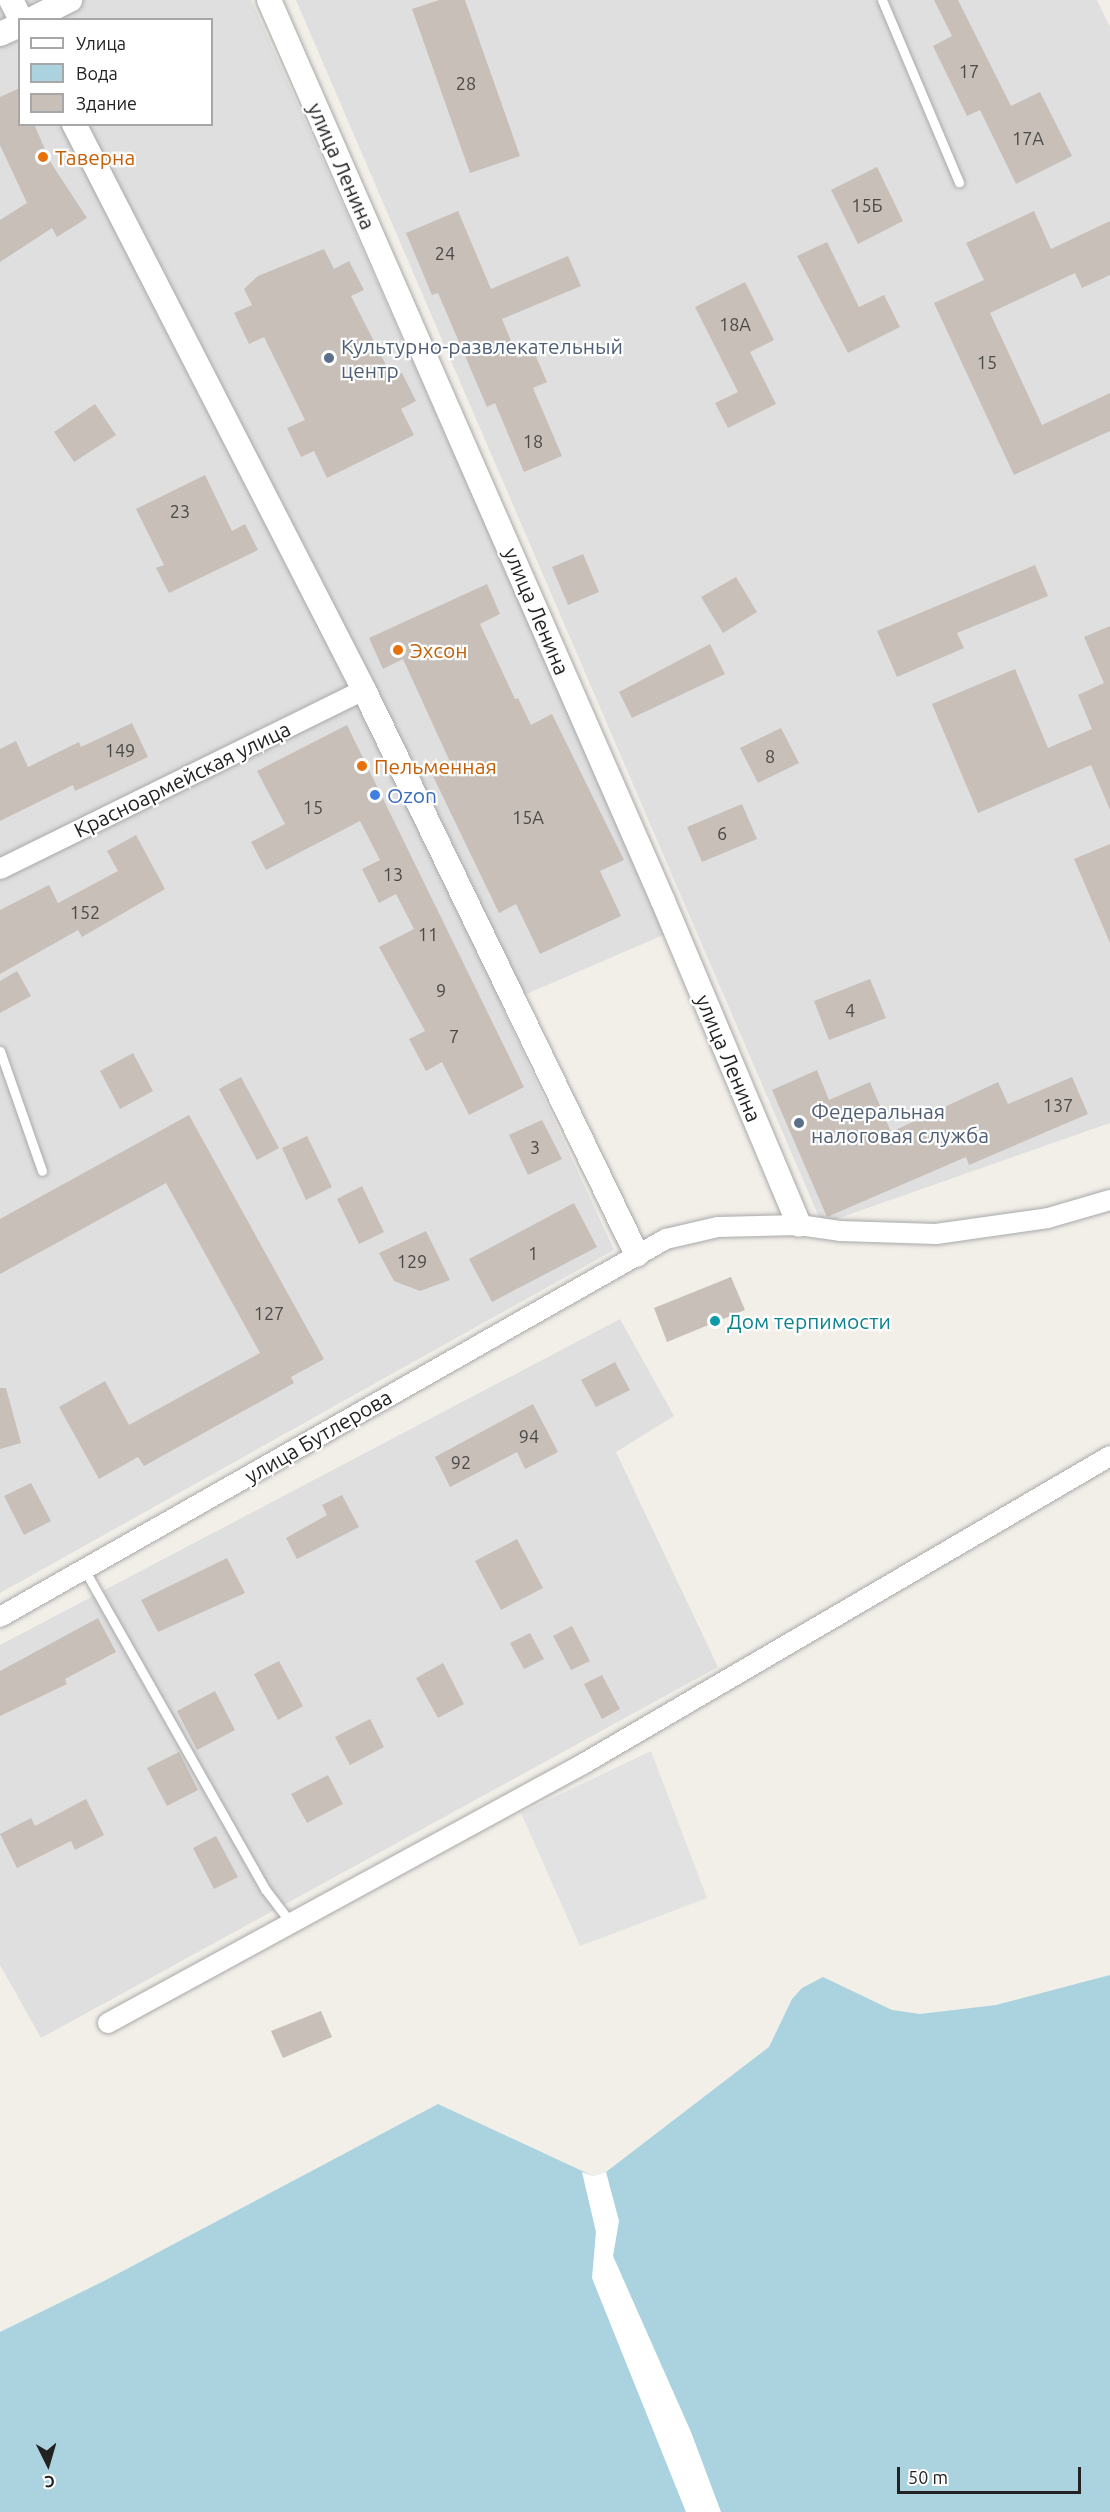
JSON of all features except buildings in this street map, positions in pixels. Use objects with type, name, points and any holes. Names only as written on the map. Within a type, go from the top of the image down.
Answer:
[{"type":"street","points":[[11,0],[20,18]]},
{"type":"street","points":[[34,18],[70,0]]},
{"type":"street","name":"улица Ленина","points":[[269,0],[663,901],[799,1225]]},
{"type":"street","points":[[0,34],[18,26]]},
{"type":"street","points":[[75,126],[364,690],[637,1255]]},
{"type":"street","name":"Красноармейская улица","points":[[0,869],[364,690]]},
{"type":"street","name":"улица Бутлерова","points":[[0,1617],[666,1239],[692,1231],[799,1225],[840,1231],[936,1234],[1048,1218],[1110,1200]]},
{"type":"street","points":[[108,2023],[583,1764],[1110,1456]]},
{"type":"lane","points":[[882,0],[959,183]]},
{"type":"lane","points":[[0,1051],[42,1171]]},
{"type":"lane","points":[[84,1569],[265,1889],[291,1923]]},
{"type":"shaded area","points":[[0,0],[251,0],[668,933],[501,1005],[614,1250],[0,1593]]},
{"type":"shaded area","points":[[296,0],[1097,0],[1110,27],[1110,1123],[822,1224]]},
{"type":"shaded area","points":[[620,1319],[674,1416],[616,1452],[718,1667],[41,2038],[0,1965],[0,1645]]},
{"type":"shaded area","points":[[651,1751],[707,1898],[580,1946],[521,1813]]},
{"type":"water","points":[[1110,1975],[1110,2512],[0,2512],[0,2332],[104,2281],[438,2104],[593,2176],[606,2172],[769,2047],[792,1999],[802,1988],[823,1977],[892,2010],[920,2014],[996,2005]]},
{"type":"pier","points":[[582,2172],[593,2176],[606,2172],[619,2221],[613,2256],[691,2432],[721,2512],[686,2512],[592,2278],[596,2232]]},
{"type":"place","name":"Таверна","points":[[43,157]]},
{"type":"place","name":"Культурно-развлекательный центр","points":[[329,358]]},
{"type":"place","name":"Эхсон","points":[[398,650]]},
{"type":"place","name":"Пельменная","points":[[362,766]]},
{"type":"place","name":"Ozon","points":[[375,795]]},
{"type":"place","name":"Федеральная налоговая служба","points":[[799,1123]]},
{"type":"place","name":"Дом терпимости","points":[[715,1321]]}]
